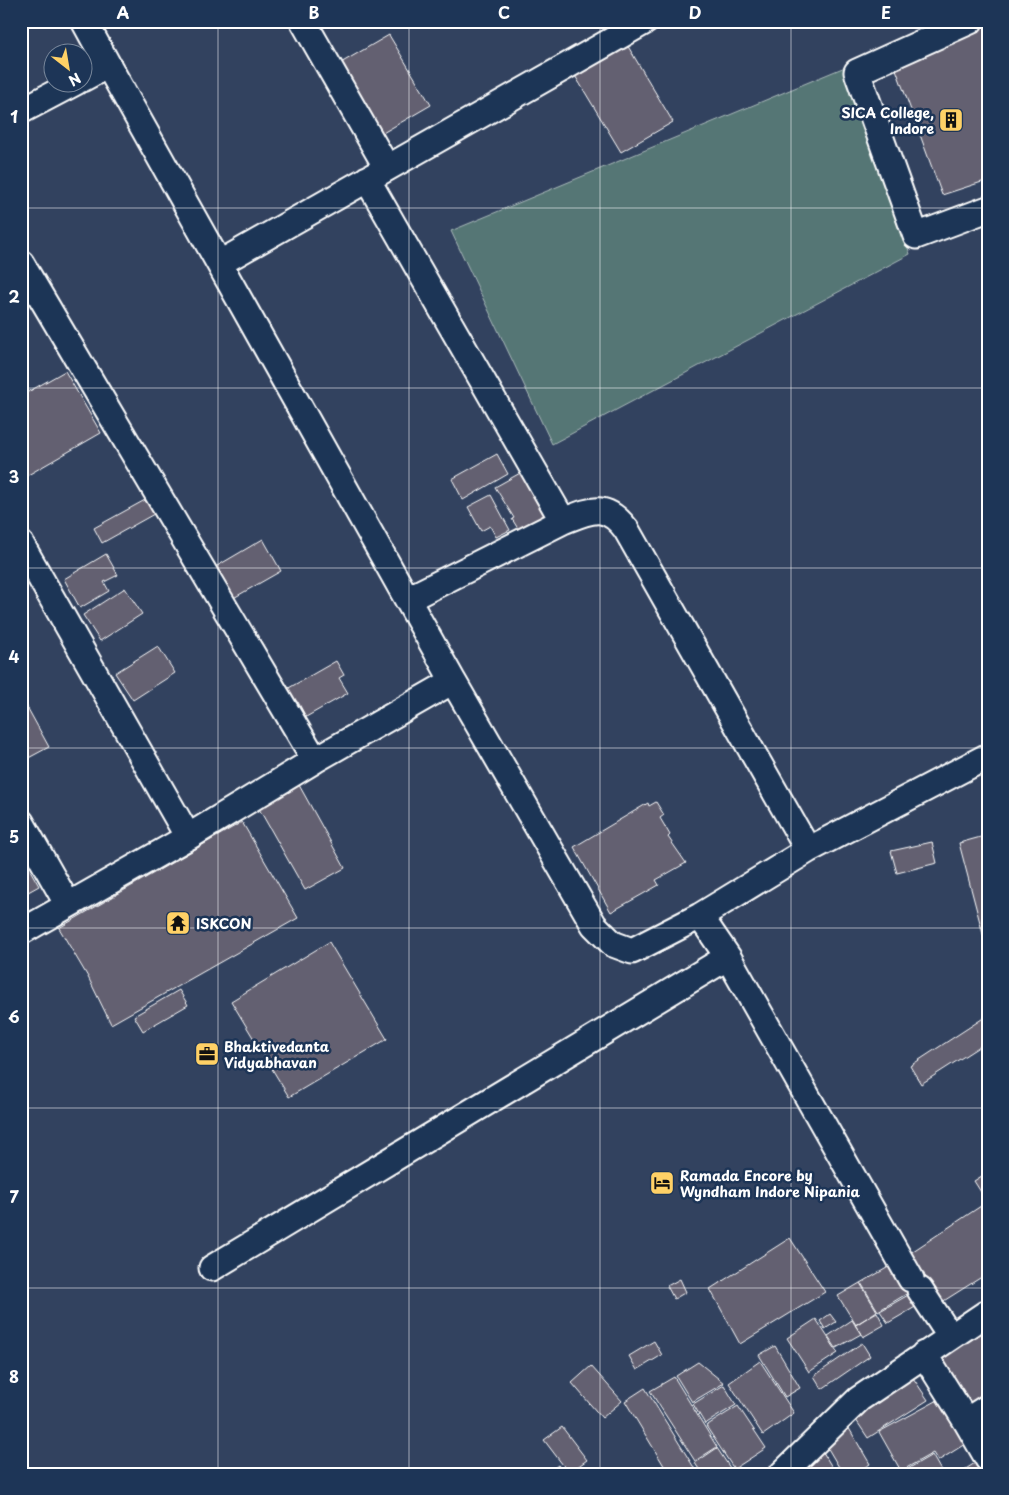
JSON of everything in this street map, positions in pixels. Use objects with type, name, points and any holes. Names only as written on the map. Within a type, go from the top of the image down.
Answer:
[{"type":"street","points":[[84,21],[453,681],[594,925],[613,944],[632,951],[700,916],[808,850],[988,756]]},
{"type":"street","points":[[303,21],[377,174],[563,521]]},
{"type":"street","points":[[220,262],[646,21]]},
{"type":"street","points":[[970,21],[857,72],[916,236],[988,209]]},
{"type":"street","points":[[92,74],[108,65]]},
{"type":"street","points":[[21,111],[57,92]]},
{"type":"street","points":[[21,263],[315,760]]},
{"type":"street","points":[[408,599],[563,521],[583,514],[598,511],[608,512],[618,519],[626,529],[808,850]]},
{"type":"street","points":[[21,544],[188,838]]},
{"type":"street","points":[[21,932],[188,838],[315,760],[453,681]]},
{"type":"street","points":[[21,822],[68,905]]},
{"type":"street","points":[[700,916],[728,957],[915,1285],[950,1336]]},
{"type":"street","points":[[212,1268],[728,957]]},
{"type":"street","points":[[782,1474],[859,1399],[988,1312]]},
{"type":"street","points":[[924,1354],[988,1459]]},
{"type":"street","points":[[966,1421],[988,1407]]},
{"type":"green space","points":[[845,67],[910,254],[552,444],[451,231]]},
{"type":"building","name":"SICA College, Indore","points":[[988,23],[988,180],[942,195],[893,61]]},
{"type":"building","points":[[389,35],[431,105],[381,134],[339,64]]},
{"type":"building","points":[[626,43],[673,122],[621,152],[574,74]]},
{"type":"building","points":[[65,371],[101,433],[21,479],[21,396]]},
{"type":"building","points":[[497,454],[508,474],[463,500],[452,479]]},
{"type":"building","points":[[522,472],[548,516],[520,532],[512,519],[514,518],[495,487]]},
{"type":"building","points":[[491,495],[510,530],[496,537],[490,526],[481,531],[468,507]]},
{"type":"building","points":[[145,500],[154,514],[102,543],[94,528]]},
{"type":"building","points":[[263,539],[281,571],[230,600],[212,569]]},
{"type":"building","points":[[106,554],[118,575],[104,582],[109,591],[80,608],[64,579]]},
{"type":"building","points":[[125,588],[142,614],[100,641],[83,615]]},
{"type":"building","points":[[158,646],[175,673],[133,700],[115,673]]},
{"type":"building","points":[[336,661],[344,675],[339,678],[348,693],[306,717],[298,702],[289,707],[280,693]]},
{"type":"building","points":[[21,696],[49,747],[21,762]]},
{"type":"building","points":[[299,785],[345,868],[305,890],[258,807]]},
{"type":"building","points":[[656,802],[664,815],[660,818],[670,835],[668,837],[686,863],[656,880],[659,885],[611,912],[574,847],[648,803],[649,806]]},
{"type":"building","name":"ISKCON","points":[[242,822],[298,918],[111,1024],[88,977],[59,928]]},
{"type":"building","points":[[988,835],[988,953],[959,843]]},
{"type":"building","points":[[932,842],[937,863],[897,873],[891,851]]},
{"type":"building","points":[[21,854],[39,886],[21,896]]},
{"type":"building","points":[[329,942],[387,1039],[289,1097],[231,1001]]},
{"type":"building","points":[[179,990],[188,1005],[143,1031],[134,1016]]},
{"type":"building","points":[[985,1017],[988,1022],[988,1041],[921,1084],[910,1066]]},
{"type":"building","points":[[988,1172],[988,1203],[974,1181]]},
{"type":"building","points":[[984,1204],[988,1210],[988,1273],[942,1302],[910,1253]]},
{"type":"building","points":[[790,1238],[825,1292],[740,1344],[710,1289]]},
{"type":"building","points":[[892,1265],[908,1293],[878,1311],[861,1283]]},
{"type":"building","points":[[680,1279],[686,1292],[674,1299],[667,1286]]},
{"type":"building","points":[[860,1283],[877,1311],[856,1325],[838,1296]]},
{"type":"building","points":[[910,1294],[917,1306],[888,1323],[880,1311]]},
{"type":"building","points":[[877,1312],[884,1325],[863,1337],[855,1325]]},
{"type":"building","points":[[830,1314],[836,1322],[825,1329],[820,1321]]},
{"type":"building","points":[[816,1319],[838,1353],[809,1372],[787,1338]]},
{"type":"building","points":[[852,1320],[861,1334],[836,1348],[828,1336]]},
{"type":"building","points":[[988,1330],[988,1373],[984,1375],[988,1381],[988,1398],[966,1412],[933,1359],[962,1341],[964,1344]]},
{"type":"building","points":[[654,1341],[662,1355],[637,1370],[629,1356]]},
{"type":"building","points":[[862,1343],[870,1356],[822,1389],[814,1376]]},
{"type":"building","points":[[775,1346],[800,1388],[785,1397],[759,1355]]},
{"type":"building","points":[[760,1361],[794,1413],[763,1435],[729,1383]]},
{"type":"building","points":[[698,1362],[724,1383],[692,1402],[676,1376]]},
{"type":"building","points":[[591,1366],[622,1401],[602,1418],[572,1383]]},
{"type":"building","points":[[909,1372],[928,1400],[868,1438],[850,1411]]},
{"type":"building","points":[[674,1377],[717,1447],[695,1461],[650,1391]]},
{"type":"building","points":[[724,1385],[736,1405],[705,1424],[693,1404]]},
{"type":"building","points":[[645,1388],[698,1474],[669,1474],[625,1401]]},
{"type":"building","points":[[940,1399],[965,1444],[938,1461],[933,1453],[901,1471],[879,1432]]},
{"type":"building","points":[[738,1406],[766,1448],[734,1469],[706,1426]]},
{"type":"building","points":[[847,1425],[870,1464],[854,1474],[843,1474],[823,1440]]},
{"type":"building","points":[[562,1427],[587,1460],[569,1473],[544,1440]]},
{"type":"building","points":[[820,1447],[836,1474],[805,1474],[797,1462]]},
{"type":"building","points":[[717,1448],[734,1474],[702,1474],[695,1463]]},
{"type":"building","points":[[932,1455],[943,1474],[899,1474]]},
{"type":"building","points":[[975,1463],[981,1474],[958,1474]]},
{"type":"building","points":[[558,1465],[565,1474],[546,1474]]},
{"type":"place","name":"SICA College, Indore","points":[[951,120]]},
{"type":"place","name":"ISKCON","points":[[178,923]]},
{"type":"place","name":"Bhaktivedanta Vidyabhavan","points":[[207,1054]]},
{"type":"place","name":"Ramada Encore by Wyndham Indore Nipania","points":[[662,1183]]}]
